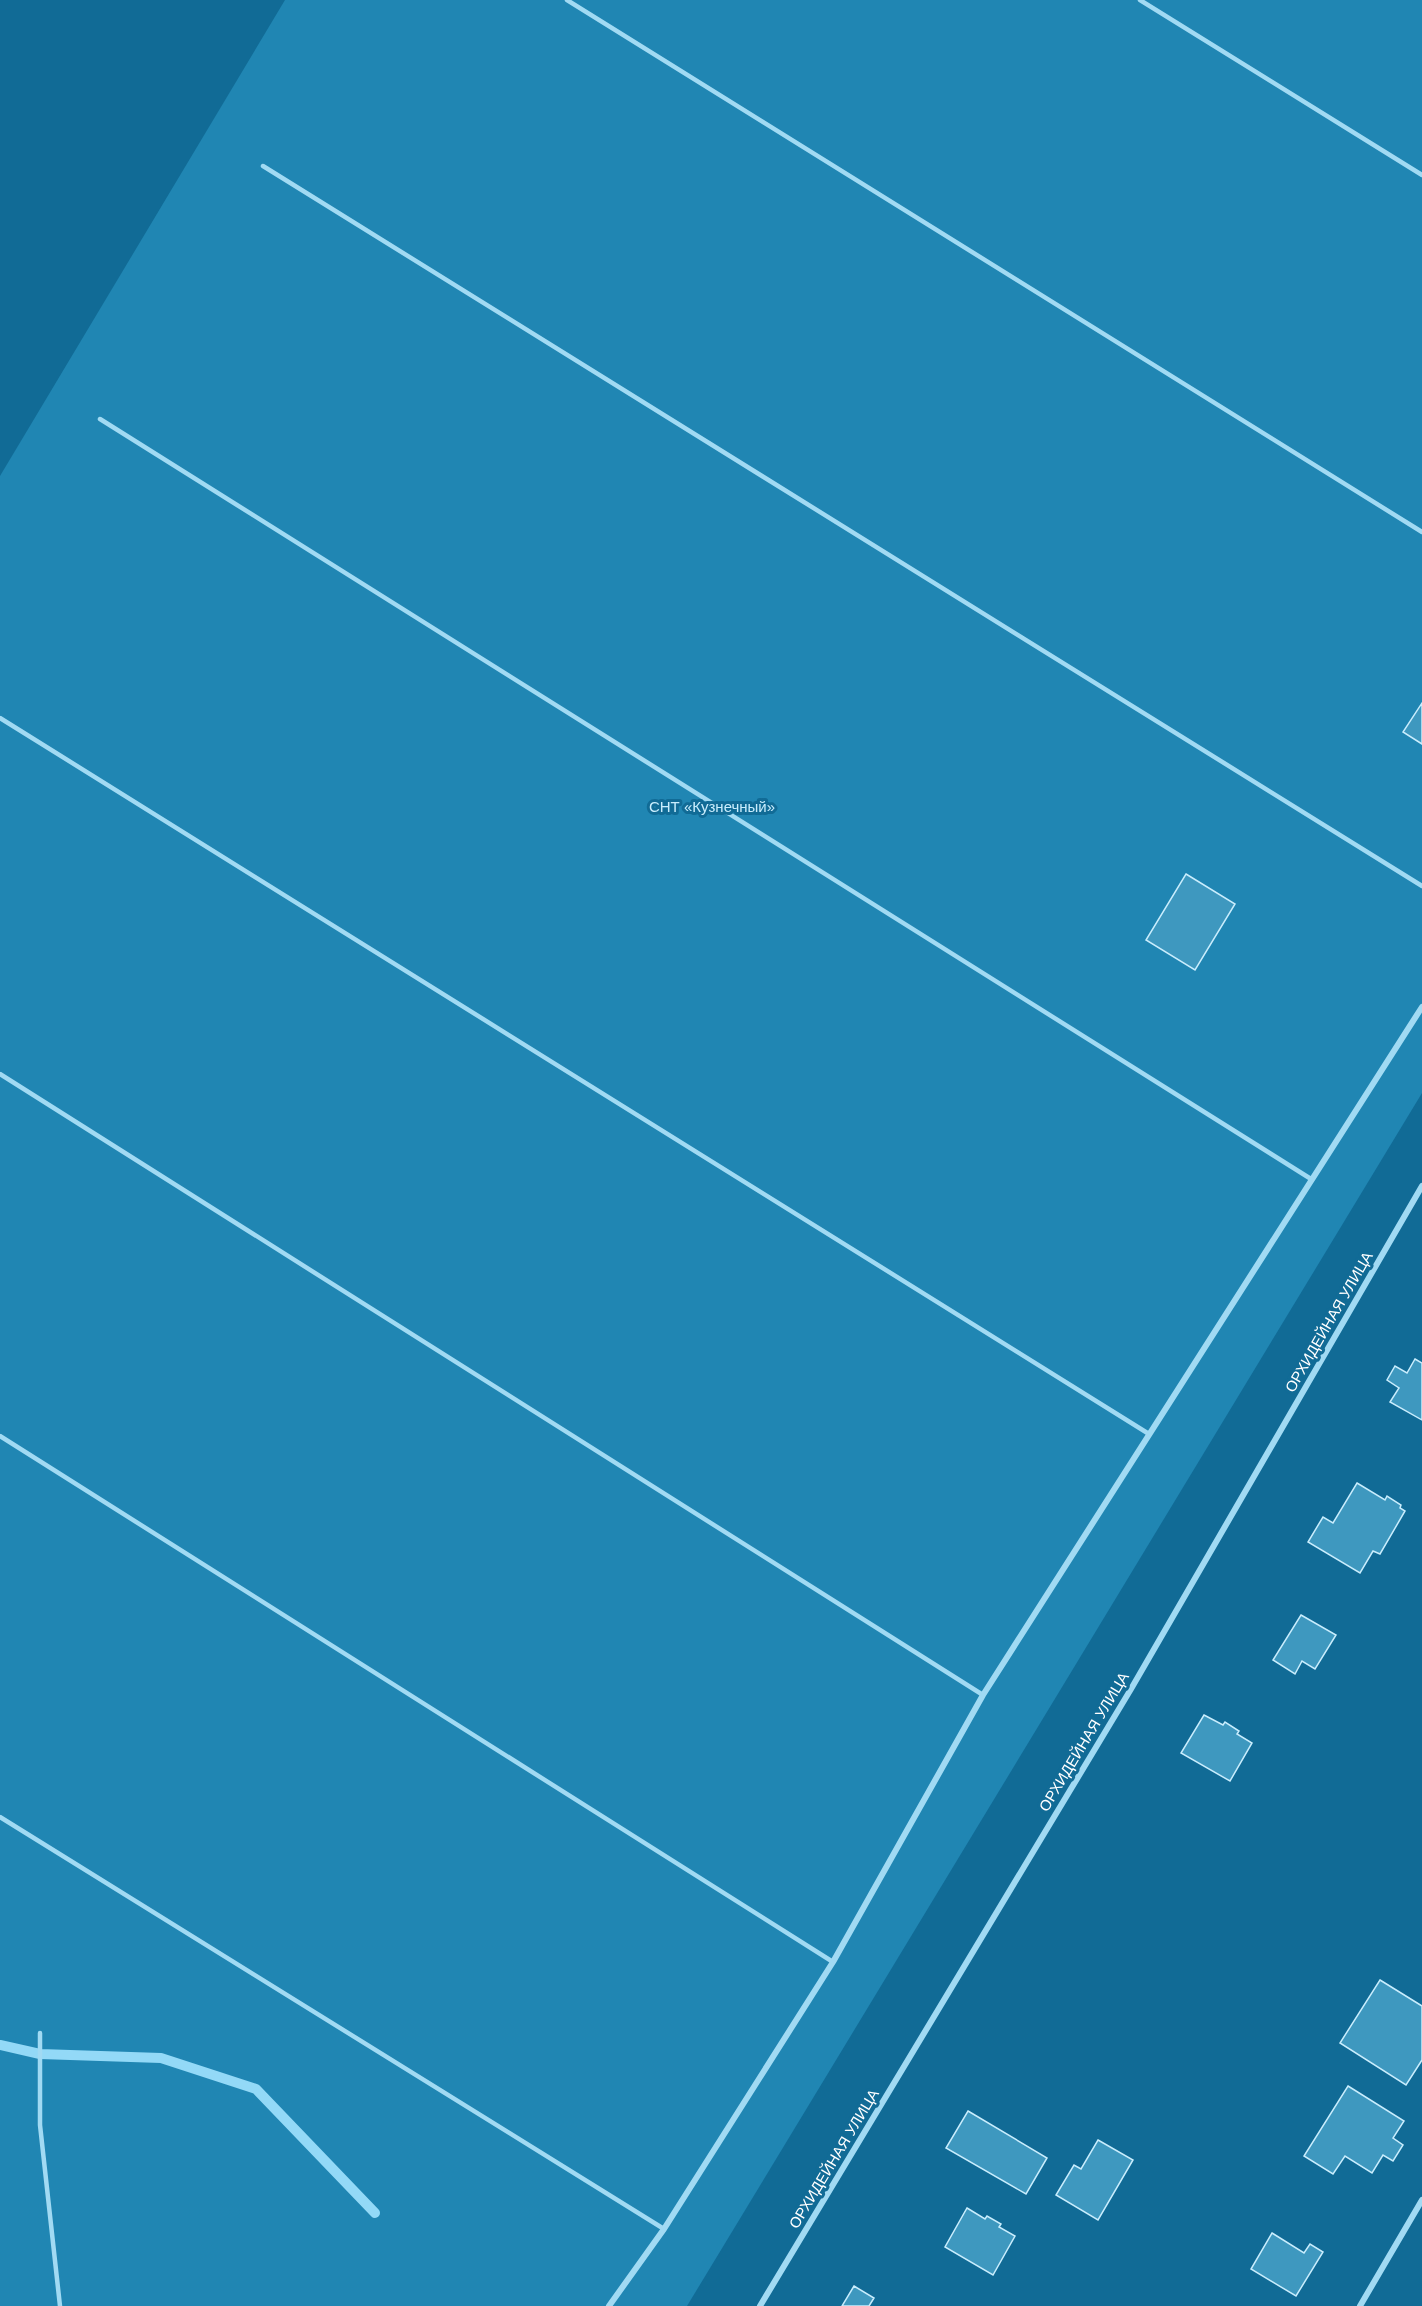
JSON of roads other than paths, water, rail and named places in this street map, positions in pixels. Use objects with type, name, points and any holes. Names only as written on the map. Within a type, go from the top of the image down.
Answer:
[{"type":"street","points":[[609,2306],[664,2229],[833,1962],[983,1695],[1422,1006]]},
{"type":"street","name":"ОРХИДЕЙНАЯ УЛИЦА","points":[[760,2306],[1131,1689],[1422,1186]]},
{"type":"street","points":[[1360,2306],[1422,2200]]},
{"type":"lane","points":[[567,0],[1422,532]]},
{"type":"lane","points":[[1140,0],[1422,175]]},
{"type":"lane","points":[[263,166],[1422,886]]},
{"type":"lane","points":[[100,419],[1311,1179]]},
{"type":"lane","points":[[0,718],[1149,1434]]},
{"type":"lane","points":[[0,1074],[983,1695]]},
{"type":"lane","points":[[0,1436],[833,1962]]},
{"type":"lane","points":[[0,1817],[664,2229]]},
{"type":"lane","points":[[40,2033],[40,2125],[60,2306]]},
{"type":"waterway","points":[[0,2045],[40,2054],[161,2058],[256,2089],[375,2213]]},
{"type":"park label","name":"СНТ «Кузнечный»","points":[[712,807]]}]
